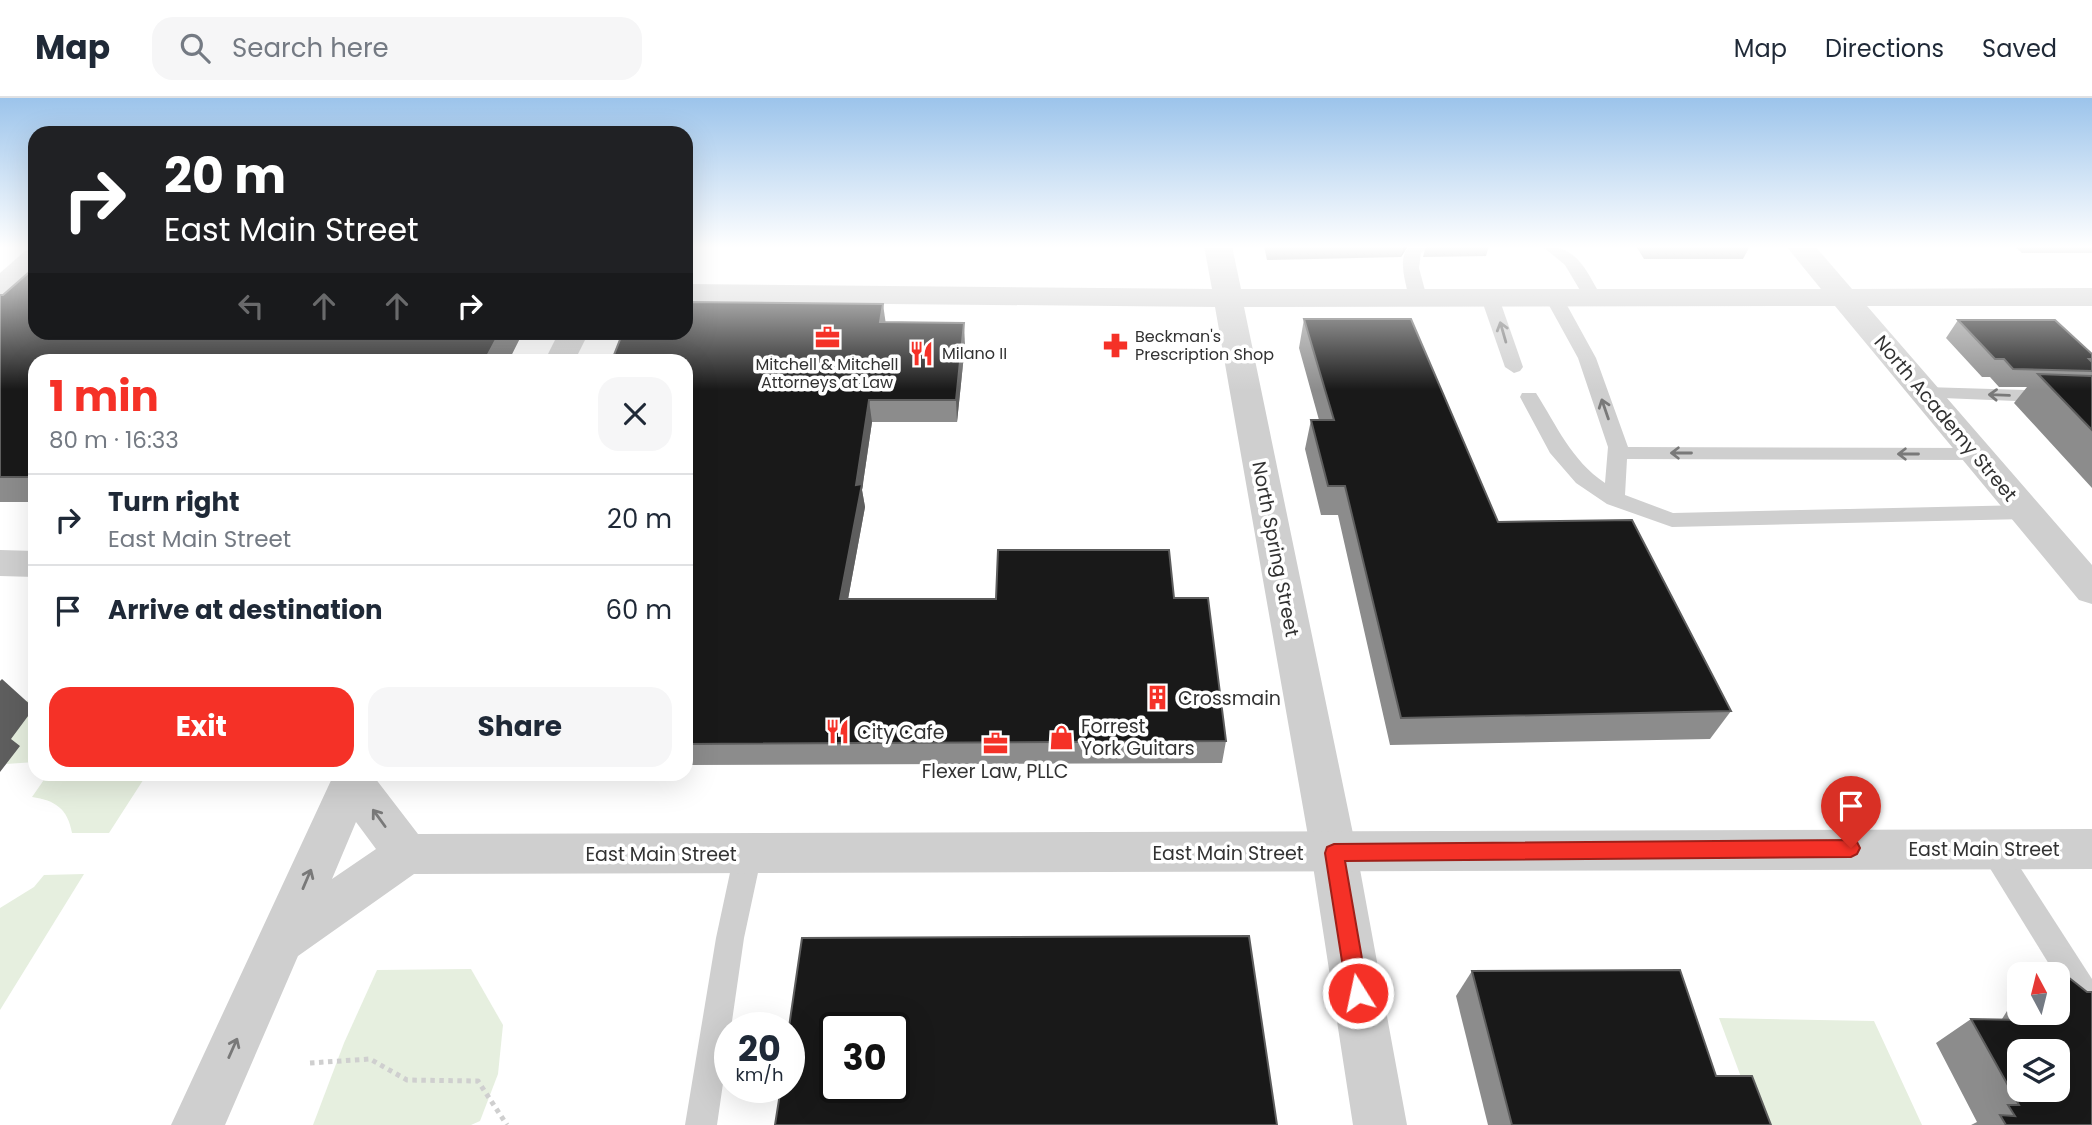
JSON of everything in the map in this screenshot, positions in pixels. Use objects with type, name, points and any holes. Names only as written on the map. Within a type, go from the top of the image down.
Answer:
[{"type":"street","points":[[786,294],[2089,300]]},
{"type":"street","name":"North Spring Street","points":[[1227,294],[1334,853],[1380,1125]]},
{"type":"street","name":"North Academy Street","points":[[1841,294],[2092,590]]},
{"type":"street","points":[[0,563],[28,564]]},
{"type":"street","points":[[200,1120],[352,781]]},
{"type":"street","points":[[280,942],[406,854],[357,781]]},
{"type":"street","name":"East Main Street","points":[[406,854],[2092,849]]},
{"type":"lane","points":[[1417,294],[1418,298]]},
{"type":"lane","points":[[1591,294],[1593,298]]},
{"type":"lane","points":[[1490,298],[1514,367]]},
{"type":"lane","points":[[1554,298],[1587,358],[1618,447],[1614,499]]},
{"type":"lane","points":[[1925,393],[2092,398]]},
{"type":"lane","points":[[1529,397],[1557,449],[1583,478],[1614,499],[1672,520],[2026,512]]},
{"type":"lane","points":[[1617,453],[1977,454]]},
{"type":"lane","points":[[1993,849],[2092,1006]]},
{"type":"lane","points":[[701,1125],[730,939],[748,854]]},
{"type":"path","points":[[310,1063],[370,1059],[407,1080],[478,1081],[507,1125]]},
{"type":"green space","points":[[28,700],[28,762],[6,764],[19,746],[7,745]]},
{"type":"green space","points":[[43,781],[142,781],[109,833],[72,833],[64,812],[59,807],[32,797]]},
{"type":"green space","points":[[84,874],[0,1010],[0,908],[34,887],[44,875]]},
{"type":"green space","points":[[471,969],[503,1025],[498,1074],[480,1121],[471,1125],[313,1125],[344,1043],[377,970]]},
{"type":"green space","points":[[1719,1018],[1874,1021],[1922,1125],[1764,1125],[1744,1085]]},
{"type":"building","points":[[28,294],[28,340],[496,340],[488,354],[28,354],[28,477],[0,477],[0,295]]},
{"type":"building","points":[[693,302],[883,304],[880,322],[964,323],[956,400],[869,400],[856,485],[862,484],[840,599],[996,599],[998,550],[1169,550],[1174,598],[1208,598],[1226,741],[693,744],[693,354],[614,354],[620,340],[693,340]]},
{"type":"building","points":[[1304,319],[1411,319],[1498,522],[1632,520],[1731,711],[1401,718],[1345,486],[1328,486],[1311,420],[1334,420]]},
{"type":"building","points":[[1958,320],[2055,320],[2092,354],[2092,359],[2089,359],[2092,362],[2092,371],[2013,369],[2004,359],[1995,359]]},
{"type":"building","points":[[2038,374],[2092,376],[2092,430]]},
{"type":"building","points":[[1249,936],[1277,1125],[775,1125],[778,1103],[805,1103],[805,1012],[791,1012],[802,938]]},
{"type":"building","points":[[1680,970],[1716,1076],[1752,1076],[1771,1125],[1512,1125],[1472,971]]},
{"type":"building","points":[[2070,979],[2087,992],[2092,992],[2092,1125],[2006,1125],[2000,1115],[2015,1116],[2008,1105],[2019,1105],[2017,1102],[2070,1102],[2070,1039],[2007,1039],[2007,1084],[1971,1019],[2007,1020],[2007,1026],[2070,1026]]},
{"type":"place","name":"Mitchell & Mitchell Attorneys at Law","points":[[827,338]]},
{"type":"place","name":"Beckman's Prescription Shop","points":[[1115,345]]},
{"type":"place","name":"Milano II","points":[[922,353]]},
{"type":"place","name":"Crossmain","points":[[1158,698]]},
{"type":"place","name":"City Cafe","points":[[837,732]]},
{"type":"place","name":"Forrest York Guitars","points":[[1061,737]]},
{"type":"place","name":"Flexer Law, PLLC","points":[[995,743]]},
{"type":"route","points":[[1358,993],[1334,853],[1851,848]]}]
